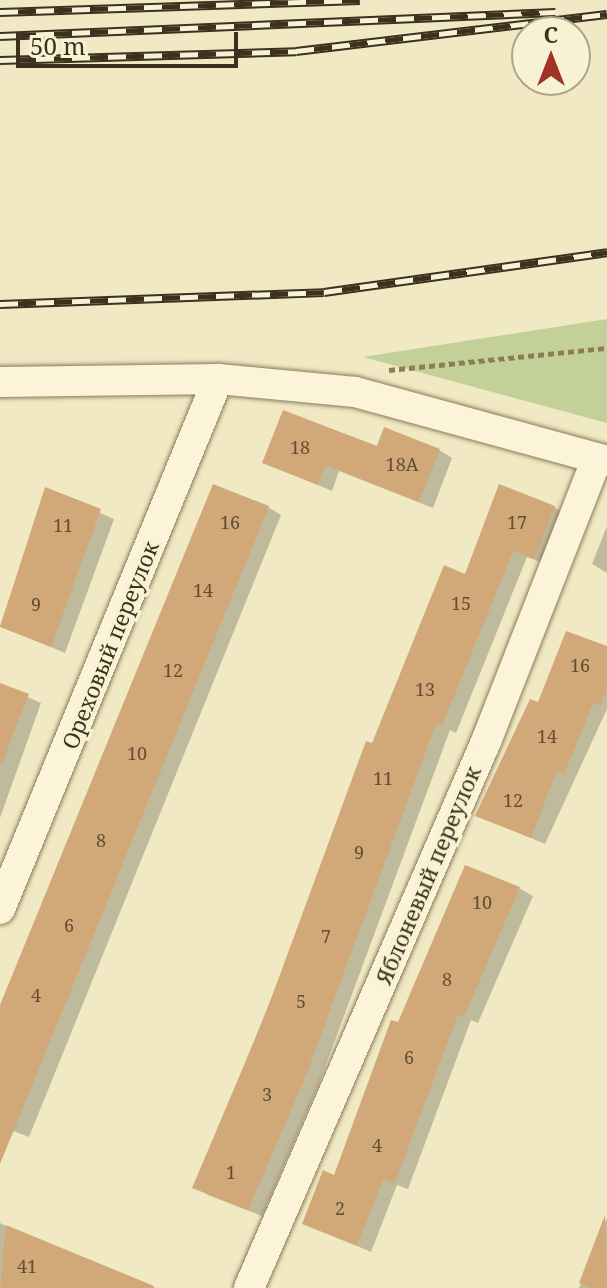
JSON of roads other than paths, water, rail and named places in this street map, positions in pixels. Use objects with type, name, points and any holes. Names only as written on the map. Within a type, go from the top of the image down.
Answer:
[{"type":"street","points":[[0,382],[218,379],[355,392],[602,460]]},
{"type":"street","name":"Ореховый переулок","points":[[0,909],[218,379]]},
{"type":"street","name":"Яблоневый переулок","points":[[249,1288],[487,739],[602,460]]},
{"type":"railway","points":[[0,12],[360,0]]},
{"type":"railway","points":[[0,36],[555,12]]},
{"type":"railway","points":[[0,60],[296,51],[607,14]]},
{"type":"railway","points":[[0,304],[324,292],[607,252]]}]
